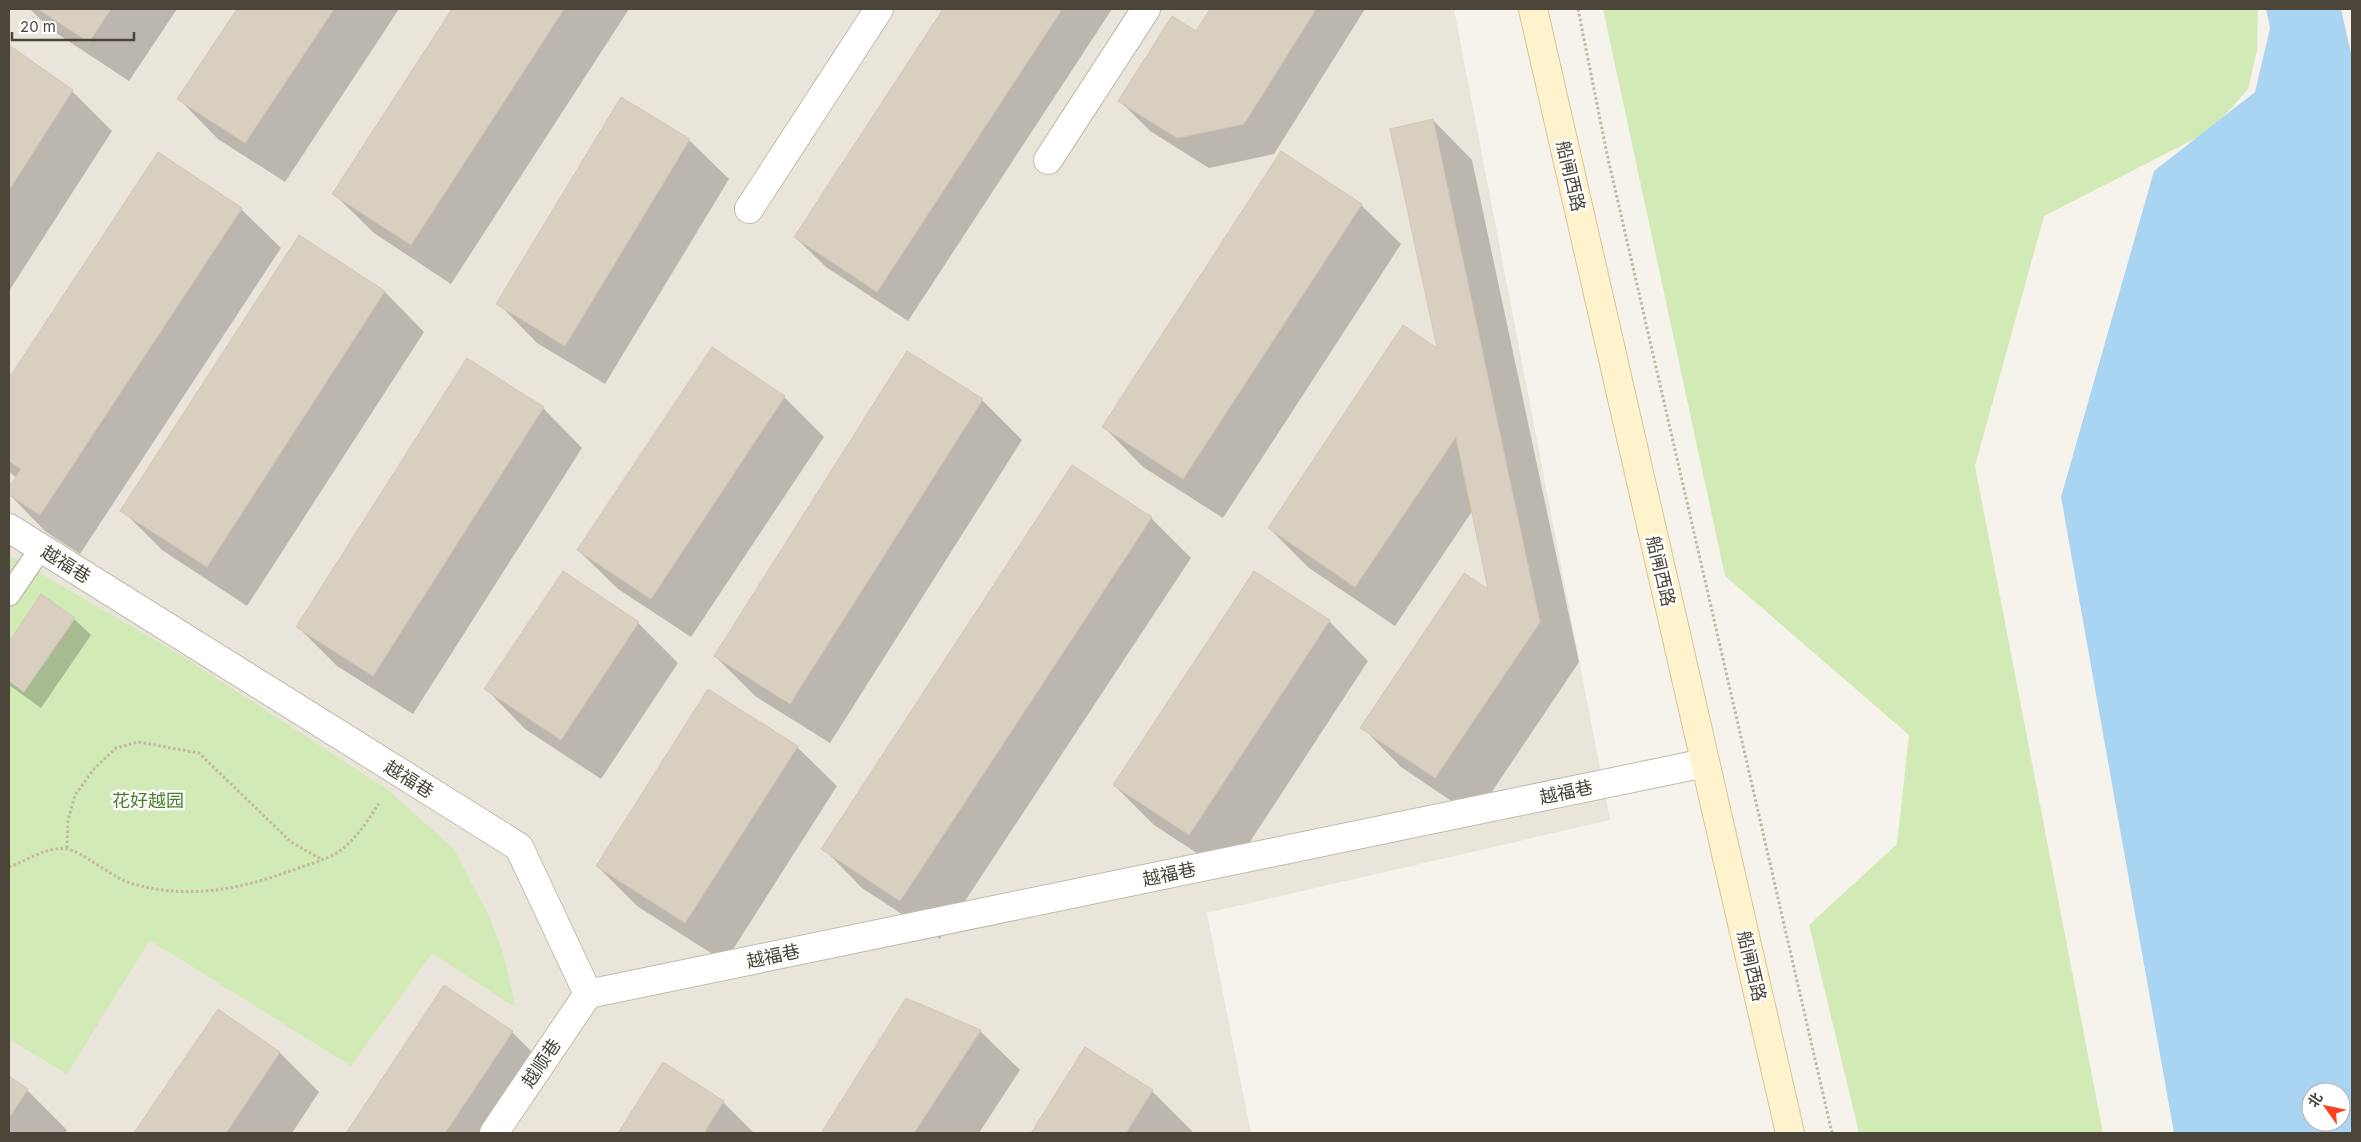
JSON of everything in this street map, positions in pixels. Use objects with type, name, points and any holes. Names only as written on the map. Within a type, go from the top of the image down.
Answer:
[{"type":"street","points":[[749,209],[879,9]]},
{"type":"street","points":[[1048,160],[1146,9]]},
{"type":"street","name":"船闸西路","points":[[1533,9],[1790,1133]]},
{"type":"street","name":"越福巷","points":[[9,528],[519,848],[588,994],[1705,763]]},
{"type":"street","name":"越顺巷","points":[[494,1133],[588,994]]},
{"type":"lane","points":[[9,596],[41,548]]},
{"type":"path","points":[[1578,9],[1607,154],[1832,1133]]},
{"type":"path","points":[[67,848],[68,820],[74,795],[94,769],[116,748],[138,742],[199,753],[291,842],[322,859]]},
{"type":"path","points":[[9,867],[29,860],[47,850],[67,848],[130,883],[158,890],[187,892],[233,888],[338,852],[355,837],[382,796]]},
{"type":"shaded area","points":[[9,9],[1454,9],[1610,820],[1207,913],[1251,1133],[9,1133]]},
{"type":"green space","points":[[1603,9],[2258,9],[2257,50],[2248,89],[2212,130],[2044,216],[1975,466],[2103,1133],[1859,1133],[1809,925],[1897,844],[1909,735],[1725,576]]},
{"type":"green space","name":"花好越园","points":[[9,555],[182,656],[388,790],[454,849],[490,918],[504,956],[516,1008],[432,953],[351,1066],[150,940],[67,1074],[9,1039]]},
{"type":"water","points":[[2266,9],[2341,9],[2352,58],[2352,1133],[2174,1133],[2061,497],[2154,171],[2255,92],[2270,28]]},
{"type":"building","points":[[38,9],[111,9],[89,42]]},
{"type":"building","points":[[237,9],[334,9],[245,143],[177,99]]},
{"type":"building","points":[[452,9],[564,9],[411,245],[332,194]]},
{"type":"building","points":[[943,9],[1062,9],[877,292],[794,237]]},
{"type":"building","points":[[1210,9],[1316,9],[1244,124],[1177,138],[1118,101],[1172,16],[1196,31]]},
{"type":"building","points":[[9,45],[73,90],[9,190]]},
{"type":"building","points":[[621,97],[690,139],[565,346],[496,304]]},
{"type":"building","points":[[1433,119],[1540,622],[1435,778],[1360,728],[1464,573],[1488,589],[1456,437],[1355,587],[1268,528],[1403,325],[1437,348],[1390,129]]},
{"type":"building","points":[[1281,151],[1362,204],[1183,479],[1102,427]]},
{"type":"building","points":[[158,152],[242,208],[40,515],[9,495],[9,487],[21,469],[9,461],[9,378]]},
{"type":"building","points":[[299,235],[385,291],[207,567],[120,511]]},
{"type":"building","points":[[712,347],[785,396],[651,599],[577,550]]},
{"type":"building","points":[[907,351],[983,399],[790,704],[714,656]]},
{"type":"building","points":[[467,358],[544,407],[373,676],[296,627]]},
{"type":"building","points":[[1072,465],[1152,517],[900,901],[821,849]]},
{"type":"building","points":[[563,571],[639,622],[561,740],[484,689]]},
{"type":"building","points":[[1254,571],[1330,620],[1189,835],[1113,785]]},
{"type":"building","points":[[41,594],[75,618],[24,692],[9,681],[9,642]]},
{"type":"building","points":[[708,689],[798,746],[685,923],[596,866]]},
{"type":"building","points":[[444,985],[513,1031],[445,1133],[346,1133]]},
{"type":"building","points":[[906,998],[981,1030],[914,1133],[821,1133]]},
{"type":"building","points":[[218,1009],[280,1052],[226,1133],[134,1133]]},
{"type":"building","points":[[1085,1047],[1153,1090],[1126,1133],[1031,1133]]},
{"type":"building","points":[[663,1062],[724,1101],[704,1133],[618,1133]]},
{"type":"building","points":[[9,1076],[28,1089],[9,1118]]}]
